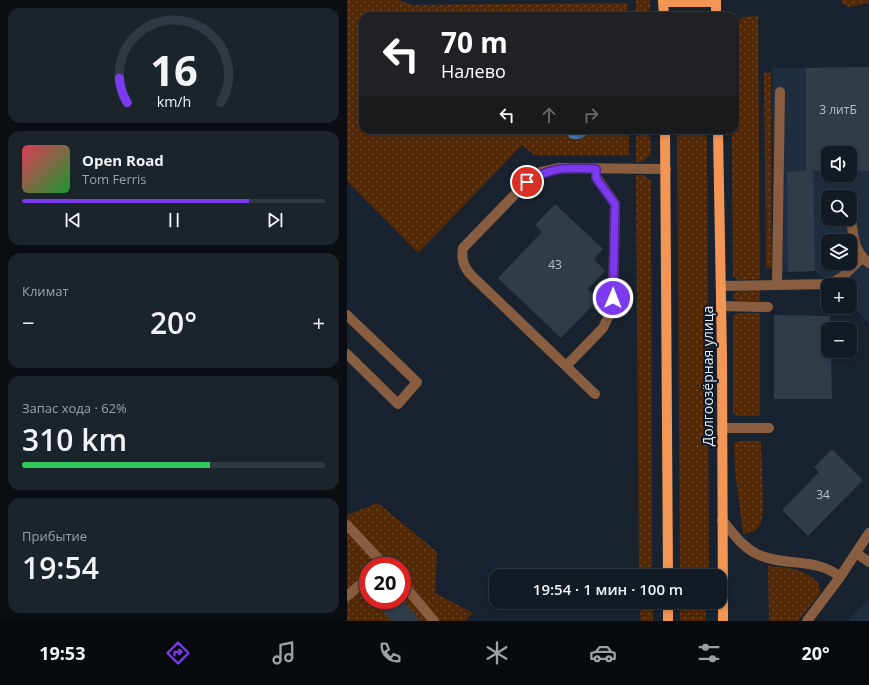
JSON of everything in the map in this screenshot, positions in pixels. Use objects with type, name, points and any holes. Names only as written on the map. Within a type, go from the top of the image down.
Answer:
[{"type":"main road","points":[[663,12],[663,1],[716,1],[716,12]]},
{"type":"main road","points":[[665,134],[668,569]]},
{"type":"main road","name":"Долгоозёрная улица","points":[[718,134],[721,286],[723,621]]},
{"type":"main road","points":[[668,609],[668,621]]},
{"type":"lane","points":[[777,284],[780,92]]},
{"type":"lane","points":[[595,394],[470,274],[463,265],[463,248],[527,182],[541,172],[559,168],[666,169]]},
{"type":"lane","points":[[566,366],[603,328],[613,298],[615,204],[596,178],[596,169]]},
{"type":"lane","points":[[721,286],[830,284],[866,260],[856,248],[853,226]]},
{"type":"lane","points":[[721,306],[768,307]]},
{"type":"lane","points":[[347,315],[417,382],[398,404],[347,354]]},
{"type":"lane","points":[[722,428],[769,428]]},
{"type":"lane","points":[[722,520],[739,541],[759,555],[823,566],[840,577]]},
{"type":"lane","points":[[347,525],[376,557]]},
{"type":"lane","points":[[807,621],[857,553],[869,533]]},
{"type":"lane","points":[[857,553],[869,562]]},
{"type":"lane","points":[[347,596],[359,586]]},
{"type":"lane","points":[[411,594],[434,621]]},
{"type":"shaded area","points":[[347,0],[399,0],[412,5],[627,3],[627,12],[359,12],[359,134],[629,134],[629,155],[534,155],[522,145],[418,253],[347,181]]},
{"type":"shaded area","points":[[636,0],[650,0],[650,12],[636,12]]},
{"type":"shaded area","points":[[842,0],[869,0],[869,3],[849,7],[842,3]]},
{"type":"shaded area","points":[[758,16],[760,279],[738,280],[733,277],[732,134],[739,134],[739,22],[743,17]]},
{"type":"shaded area","points":[[869,67],[869,323],[857,310],[857,278],[823,278],[815,271],[774,272],[772,68]]},
{"type":"shaded area","points":[[771,72],[772,267],[766,268],[764,73]]},
{"type":"shaded area","points":[[636,134],[650,134],[651,154],[642,162],[636,162]]},
{"type":"shaded area","points":[[677,134],[707,134],[709,569],[680,569]]},
{"type":"shaded area","points":[[636,175],[643,175],[651,180],[652,569],[639,569]]},
{"type":"shaded area","points":[[760,290],[760,301],[737,301],[733,298],[733,294],[738,291]]},
{"type":"shaded area","points":[[737,313],[760,313],[760,416],[737,416],[733,413],[733,316]]},
{"type":"shaded area","points":[[738,441],[761,441],[763,496],[761,523],[758,528],[749,533],[743,534],[735,470],[734,443]]},
{"type":"shaded area","points":[[378,503],[437,552],[435,593],[473,613],[465,621],[347,621],[347,515]]},
{"type":"shaded area","points":[[768,566],[789,568],[802,572],[814,579],[819,584],[820,593],[798,621],[769,621]]},
{"type":"shaded area","points":[[869,599],[869,621],[847,621]]},
{"type":"shaded area","points":[[640,609],[653,609],[653,621],[641,621]]},
{"type":"shaded area","points":[[680,609],[706,609],[705,621],[680,621]]},
{"type":"water","points":[[568,134],[587,134],[578,139],[569,138]]},
{"type":"building","points":[[869,67],[869,171],[857,171],[857,146],[821,146],[821,171],[813,171],[815,271],[788,272],[787,172],[806,171],[806,68]]},
{"type":"building","points":[[555,204],[603,249],[594,259],[605,271],[588,289],[599,299],[561,338],[498,278],[542,232],[535,225]]},
{"type":"building","points":[[774,315],[830,316],[830,322],[821,322],[821,358],[831,358],[832,399],[774,399]]},
{"type":"building","points":[[832,449],[863,480],[808,536],[782,510],[819,472],[814,467]]},
{"type":"building","points":[[381,609],[410,609],[420,621],[391,621]]},
{"type":"route","points":[[527,182],[541,172],[559,168],[596,169],[596,178],[615,204],[613,298]]}]
